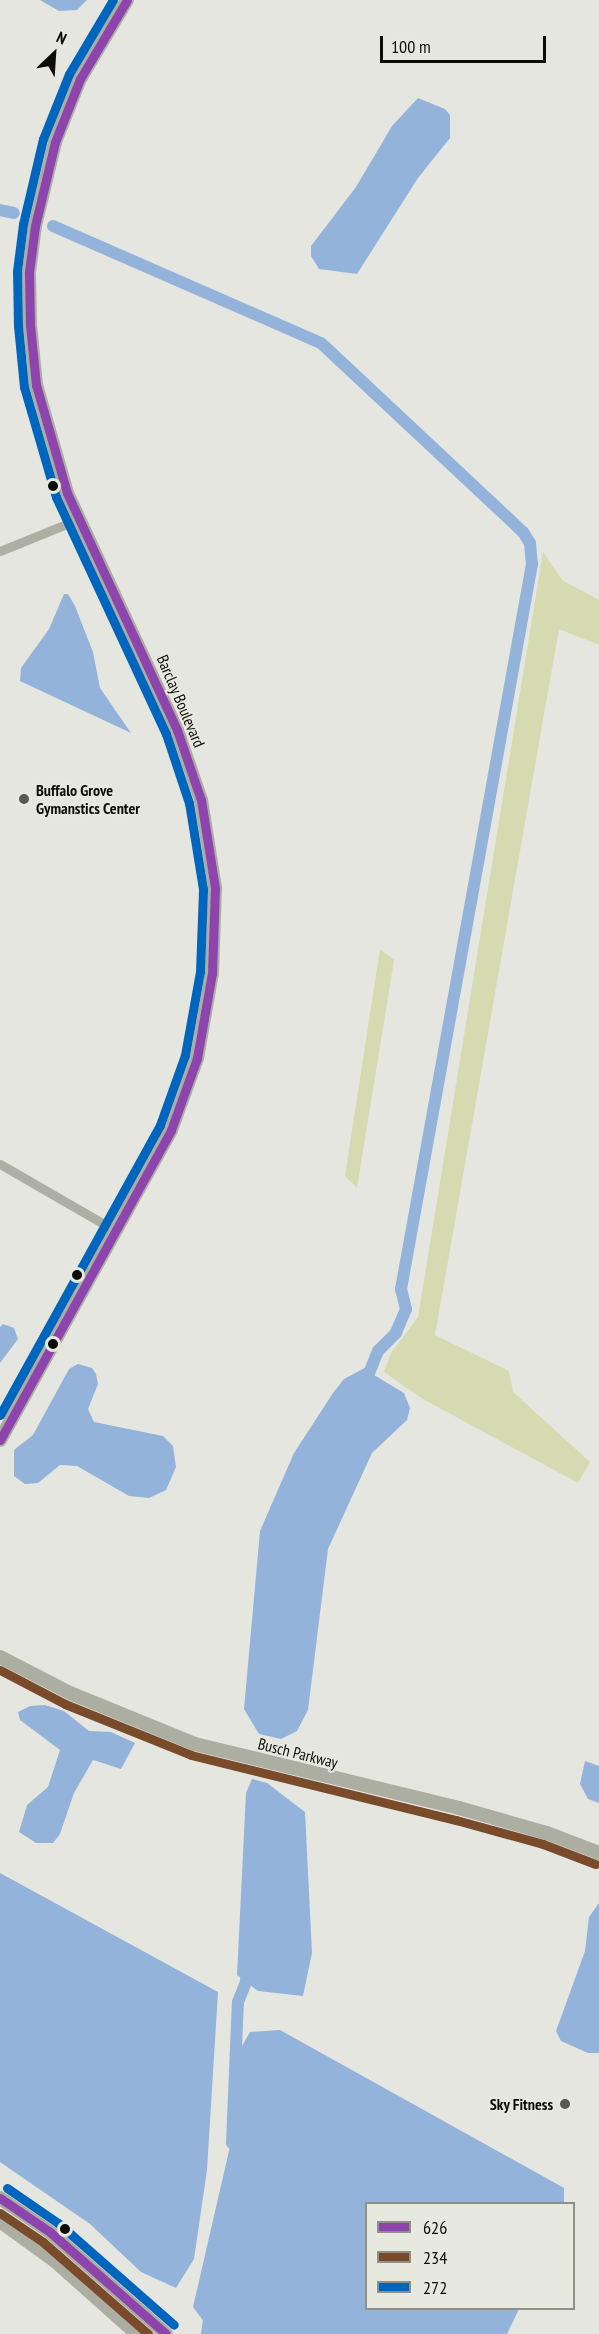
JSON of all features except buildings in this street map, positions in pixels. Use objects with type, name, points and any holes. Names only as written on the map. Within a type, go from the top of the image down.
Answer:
[{"type":"street","name":"Barclay Boulevard","points":[[0,1440],[171,1130],[197,1058],[212,973],[214,888],[201,800],[191,766],[79,519],[46,431],[36,385],[29,272],[44,178],[60,125],[80,78],[127,0]]},
{"type":"street","points":[[0,550],[79,519]]},
{"type":"street","points":[[0,1164],[116,1232]]},
{"type":"street","name":"Busch Parkway","points":[[0,1657],[70,1694],[195,1744],[480,1814],[547,1833],[599,1853]]},
{"type":"street","points":[[0,2198],[50,2232],[166,2334]]},
{"type":"street","points":[[15,2208],[1,2224],[55,2261],[137,2334]]},
{"type":"green space","points":[[543,552],[562,580],[599,600],[599,645],[559,629],[435,1335],[509,1371],[513,1392],[590,1462],[578,1483],[423,1399],[384,1372],[391,1353],[418,1317]]},
{"type":"green space","points":[[380,949],[394,960],[357,1188],[345,1176]]},
{"type":"water","points":[[40,0],[87,0],[77,10],[59,11]]},
{"type":"water","points":[[418,98],[445,109],[450,115],[450,138],[418,178],[357,274],[319,269],[311,256],[311,246],[356,187],[392,126]]},
{"type":"water","points":[[64,594],[68,594],[75,606],[93,652],[100,688],[131,733],[20,681],[21,668],[49,629]]},
{"type":"water","points":[[3,1324],[14,1328],[18,1339],[0,1363],[0,1327]]},
{"type":"water","points":[[374,1363],[374,1375],[404,1393],[410,1408],[407,1420],[372,1453],[328,1549],[308,1710],[297,1731],[281,1739],[259,1734],[244,1709],[260,1531],[294,1453],[333,1393],[344,1379]]},
{"type":"water","points":[[78,1364],[92,1368],[96,1374],[98,1384],[88,1409],[94,1422],[163,1436],[173,1446],[176,1467],[166,1490],[149,1498],[129,1496],[77,1466],[60,1465],[38,1483],[25,1484],[14,1476],[14,1450],[33,1435],[69,1369]]},
{"type":"water","points":[[45,1705],[64,1711],[89,1731],[111,1732],[135,1743],[121,1769],[93,1760],[74,1793],[60,1834],[53,1843],[36,1843],[19,1832],[27,1805],[48,1787],[60,1750],[20,1720],[18,1712],[30,1706]]},
{"type":"water","points":[[585,1761],[599,1766],[599,1803],[588,1799],[580,1784]]},
{"type":"water","points":[[252,1779],[267,1783],[305,1812],[312,1953],[303,1996],[258,1991],[237,1975],[246,1793]]},
{"type":"water","points":[[0,1873],[218,1992],[207,2170],[194,2259],[176,2288],[141,2272],[90,2224],[0,2162]]},
{"type":"water","points":[[599,1903],[599,2053],[588,2053],[561,2041],[556,2031],[585,1951],[589,1917]]},
{"type":"water","points":[[280,2030],[564,2188],[564,2202],[365,2202],[365,2310],[519,2310],[507,2334],[213,2334],[193,2307],[234,2129],[238,2053],[250,2032]]},
{"type":"waterway","points":[[0,210],[14,213]]},
{"type":"waterway","points":[[53,226],[321,343],[523,532],[530,543],[532,564],[401,1289],[406,1309],[396,1333],[378,1351],[368,1376]]},
{"type":"waterway","points":[[232,2143],[238,2002],[246,1982],[247,1968]]},
{"type":"waterway","points":[[207,2334],[210,2312]]},
{"type":"transit line","name":"272","points":[[0,1415],[160,1125],[185,1055],[200,972],[203,889],[189,803],[166,734],[56,497],[24,387],[18,326],[17,271],[23,224],[43,139],[69,74],[113,0]]},
{"type":"transit line","name":"626","points":[[0,1440],[171,1130],[197,1058],[212,973],[215,888],[201,800],[177,730],[67,493],[36,385],[30,325],[29,272],[35,226],[55,142],[80,79],[127,0]]},
{"type":"transit line","name":"234","points":[[0,1670],[65,1704],[191,1755],[456,1820],[543,1844],[595,1864]]},
{"type":"transit line","name":"272","points":[[7,2188],[58,2223],[174,2325]]},
{"type":"transit line","name":"626","points":[[0,2198],[50,2232],[166,2334]]},
{"type":"transit line","name":"234","points":[[0,2213],[43,2242],[148,2334]]},
{"type":"place","name":"Buffalo Grove Gymanstics Center","points":[[24,799]]},
{"type":"place","name":"Sky Fitness","points":[[565,2104]]}]
